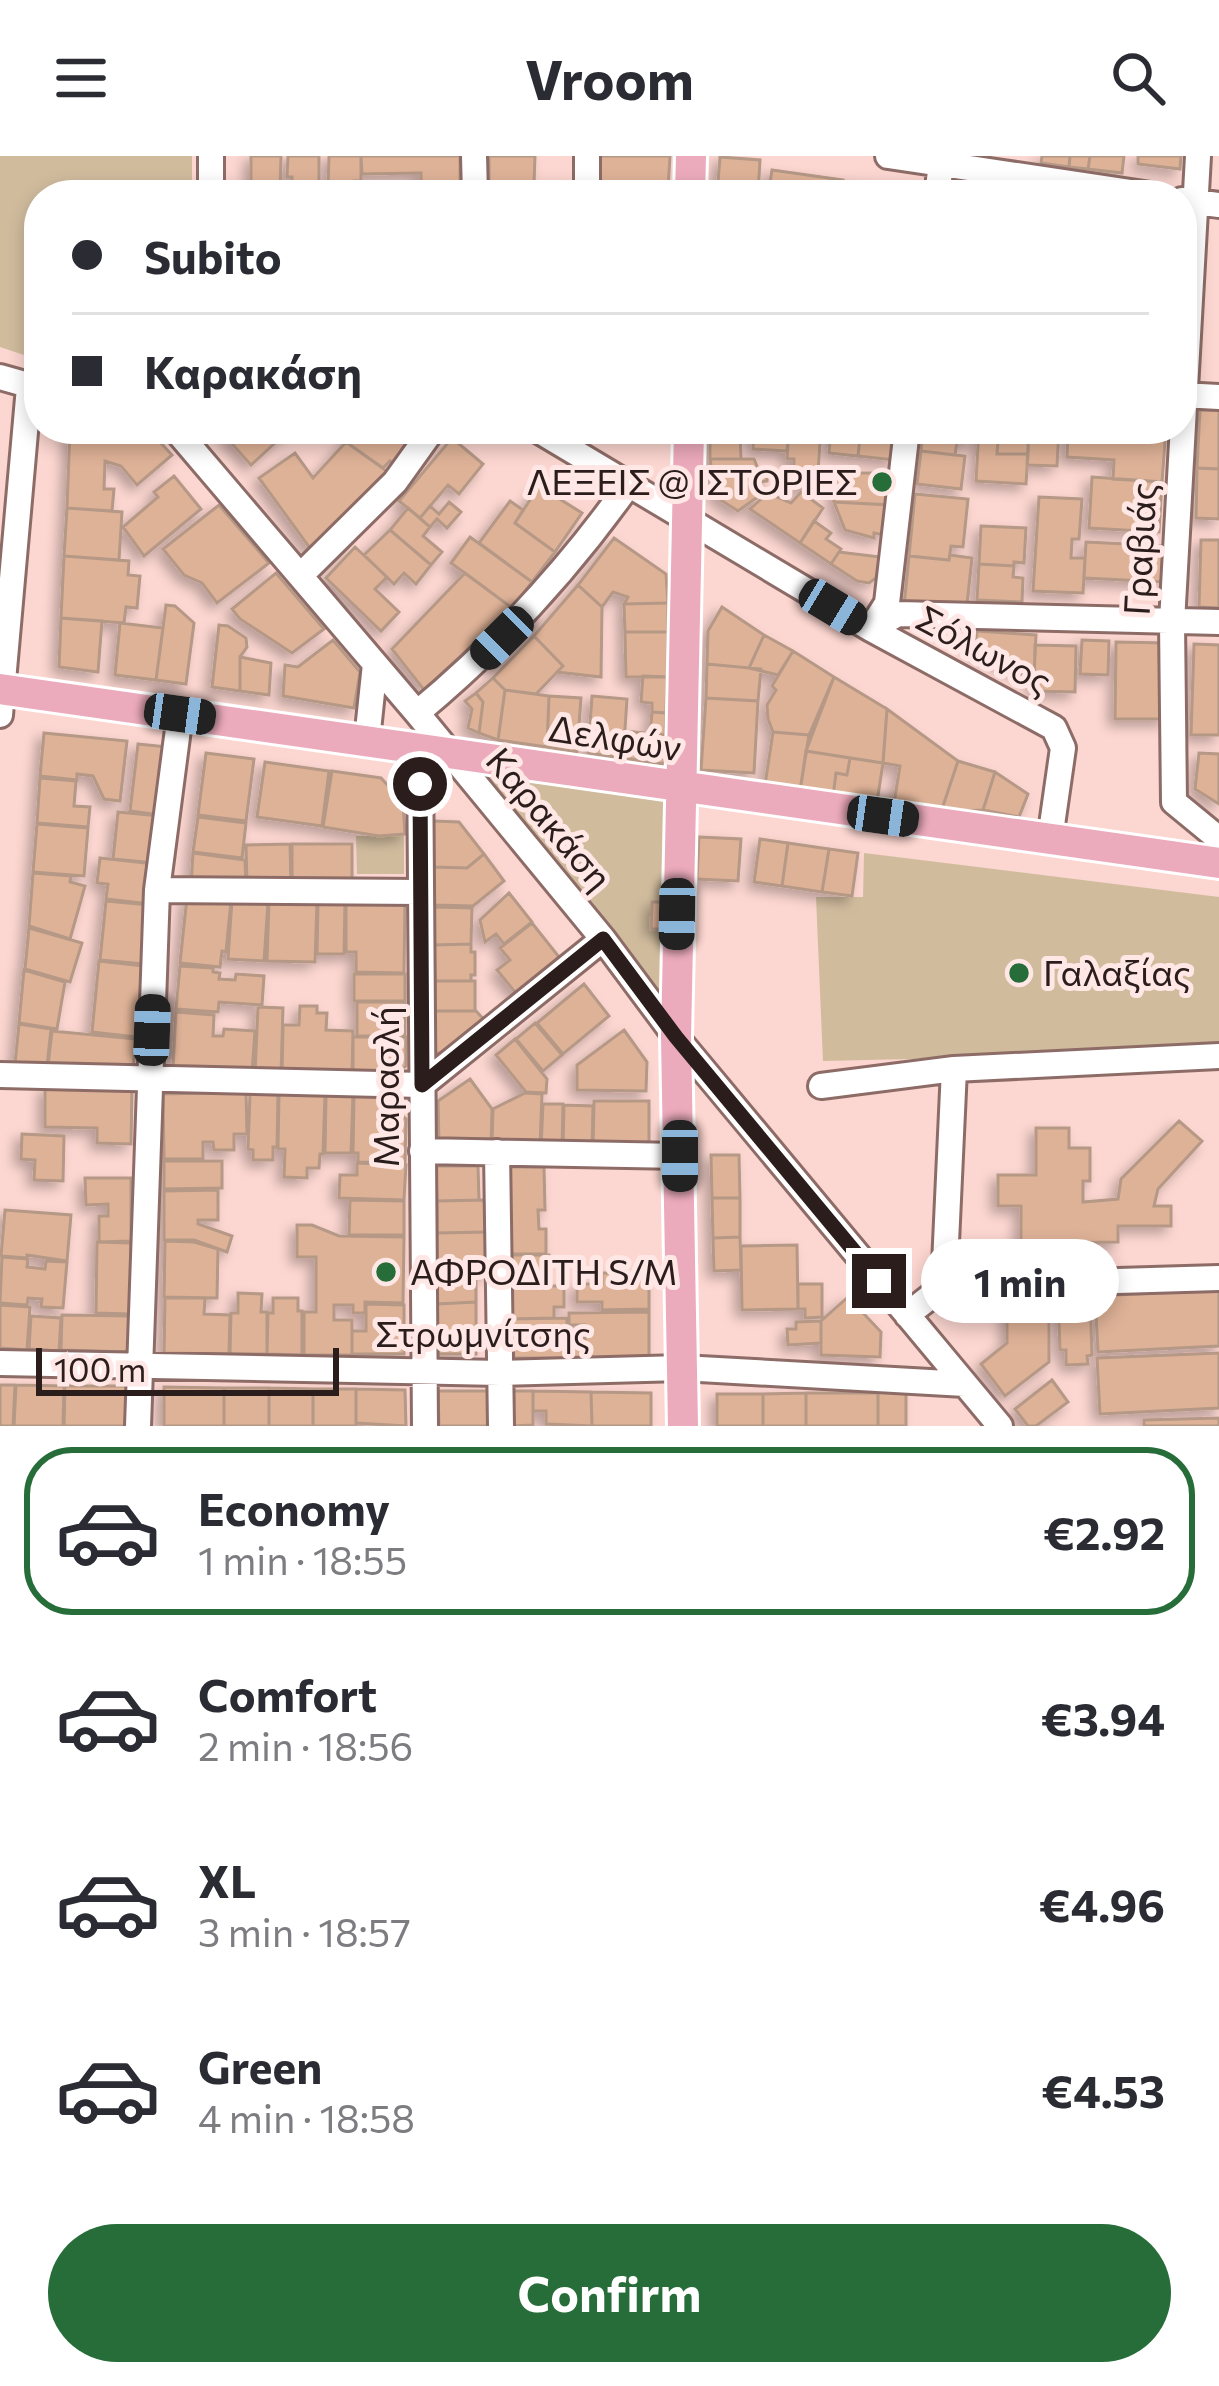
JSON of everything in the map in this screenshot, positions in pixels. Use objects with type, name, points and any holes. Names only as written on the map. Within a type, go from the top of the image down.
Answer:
[{"type":"main road","points":[[683,1426],[676,1037],[688,444]]},
{"type":"main road","name":"Δελφών","points":[[1,698],[180,714],[1219,863]]},
{"type":"street","points":[[888,156],[1061,180]]},
{"type":"street","name":"Γραβιάς","points":[[1198,156],[1198,202]]},
{"type":"street","points":[[1,698],[28,444]]},
{"type":"street","name":"Καρακάση","points":[[188,444],[417,713],[432,749],[603,939],[676,1037],[1000,1426]]},
{"type":"street","points":[[301,575],[395,482],[422,444]]},
{"type":"street","name":"Σόλωνος","points":[[561,444],[871,629],[1054,728],[1063,748],[1050,838]]},
{"type":"street","points":[[585,444],[585,458]]},
{"type":"street","points":[[871,629],[887,603],[905,444]]},
{"type":"street","name":"Γραβιάς","points":[[1181,444],[1172,622],[1174,802],[1219,839]]},
{"type":"street","points":[[417,713],[502,638],[577,554],[629,484]]},
{"type":"street","points":[[871,629],[898,614],[1219,622]]},
{"type":"street","points":[[367,740],[375,664]]},
{"type":"street","points":[[138,1426],[158,890],[180,714]]},
{"type":"street","name":"Μαρασλή","points":[[425,1426],[421,892],[432,749]]},
{"type":"street","points":[[158,890],[421,892]]},
{"type":"street","points":[[0,1076],[422,1085],[603,939]]},
{"type":"street","points":[[821,1086],[954,1069],[1219,1056]]},
{"type":"street","points":[[944,1286],[954,1069]]},
{"type":"street","points":[[422,1151],[680,1156]]},
{"type":"street","points":[[497,1152],[501,1426]]},
{"type":"street","points":[[907,1316],[944,1286],[1219,1278]]},
{"type":"street","name":"Στρωμνίτσης","points":[[0,1363],[500,1373],[682,1368],[965,1384]]},
{"type":"shaded area","points":[[0,156],[192,156],[192,180],[24,180],[24,355],[0,347]]},
{"type":"shaded area","points":[[488,776],[668,802],[665,1003]]},
{"type":"shaded area","points":[[356,836],[404,836],[404,874],[357,874]]},
{"type":"shaded area","name":"Γαλαξίας","points":[[864,853],[1219,897],[1219,1052],[823,1061],[816,897],[863,897]]},
{"type":"building","points":[[251,156],[281,156],[280,180],[251,180]]},
{"type":"building","points":[[288,156],[319,156],[319,180],[287,177]]},
{"type":"building","points":[[329,156],[361,156],[361,180],[328,180]]},
{"type":"building","points":[[361,156],[460,156],[460,180],[421,180],[421,173],[362,174]]},
{"type":"building","points":[[489,156],[535,156],[534,180],[489,180]]},
{"type":"building","points":[[595,156],[670,156],[669,180],[593,180]]},
{"type":"building","points":[[1042,156],[1070,156],[1069,167],[1041,163]]},
{"type":"building","points":[[1070,156],[1090,156],[1088,169],[1069,167]]},
{"type":"building","points":[[1090,156],[1124,156],[1122,173],[1088,169]]},
{"type":"building","points":[[1138,156],[1181,156],[1180,169],[1138,164]]},
{"type":"building","points":[[720,157],[760,160],[759,180],[718,180]]},
{"type":"building","points":[[772,170],[843,180],[770,180]]},
{"type":"building","points":[[1200,410],[1219,410],[1219,469],[1197,468]]},
{"type":"building","points":[[69,444],[162,444],[172,455],[137,485],[121,466],[105,461],[104,489],[114,489],[112,511],[67,508]]},
{"type":"building","points":[[232,444],[274,444],[251,465]]},
{"type":"building","points":[[344,444],[388,472],[347,520],[312,551],[259,478],[295,453],[313,478]]},
{"type":"building","points":[[349,444],[405,444],[394,464],[390,461],[383,468]]},
{"type":"building","points":[[447,444],[459,444],[483,464],[459,494],[448,485],[420,518],[399,501]]},
{"type":"building","points":[[710,444],[740,444],[741,459],[710,459]]},
{"type":"building","points":[[753,444],[788,444],[787,451],[753,449]]},
{"type":"building","points":[[788,444],[820,444],[817,487],[793,486],[794,459],[787,459]]},
{"type":"building","points":[[830,444],[859,444],[858,456],[829,453]]},
{"type":"building","points":[[859,444],[897,444],[895,460],[858,456]]},
{"type":"building","points":[[922,444],[957,444],[955,455],[921,451]]},
{"type":"building","points":[[978,444],[998,444],[997,454],[1028,454],[1026,484],[976,481]]},
{"type":"building","points":[[998,444],[1028,444],[1028,454],[997,454]]},
{"type":"building","points":[[1028,444],[1058,444],[1057,466],[1027,465]]},
{"type":"building","points":[[1067,444],[1165,444],[1162,482],[1113,479],[1114,460],[1067,457]]},
{"type":"building","points":[[921,451],[965,456],[961,489],[917,484]]},
{"type":"building","points":[[710,459],[754,459],[759,471],[767,471],[759,496],[738,511],[716,497]]},
{"type":"building","points":[[1197,468],[1219,469],[1219,519],[1196,518]]},
{"type":"building","points":[[835,473],[892,473],[890,505],[834,502]]},
{"type":"building","points":[[174,476],[201,509],[144,556],[123,527]]},
{"type":"building","points":[[1092,477],[1162,482],[1159,532],[1089,528]]},
{"type":"building","points":[[539,486],[582,513],[555,552],[515,523]]},
{"type":"building","points":[[801,492],[823,508],[800,543],[750,509],[768,493],[791,503]]},
{"type":"building","points":[[915,494],[968,499],[963,547],[951,546],[949,560],[909,556]]},
{"type":"building","points":[[1039,497],[1082,499],[1079,539],[1072,539],[1071,558],[1085,558],[1083,593],[1033,591]]},
{"type":"building","points":[[510,501],[523,510],[515,523],[555,552],[532,582],[479,543]]},
{"type":"building","points":[[449,502],[461,512],[447,528],[437,519],[430,527],[420,518],[430,506],[439,514]]},
{"type":"building","points":[[834,502],[890,505],[884,535],[874,533],[874,538],[845,530]]},
{"type":"building","points":[[219,505],[269,563],[217,603],[163,549]]},
{"type":"building","points":[[67,508],[122,512],[119,560],[64,556]]},
{"type":"building","points":[[408,508],[430,527],[423,536],[442,552],[431,565],[390,530]]},
{"type":"building","points":[[814,521],[831,533],[826,539],[841,549],[831,564],[800,543]]},
{"type":"building","points":[[981,526],[1026,528],[1024,563],[979,564]]},
{"type":"building","points":[[390,530],[431,565],[416,584],[404,573],[394,584],[364,555]]},
{"type":"building","points":[[470,537],[532,582],[512,608],[451,563]]},
{"type":"building","points":[[614,538],[666,574],[668,603],[624,604],[628,597],[613,592],[602,607],[578,585]]},
{"type":"building","points":[[1201,540],[1219,540],[1219,608],[1199,607]]},
{"type":"building","points":[[1086,542],[1165,546],[1163,582],[1084,578]]},
{"type":"building","points":[[355,547],[387,577],[375,589],[399,612],[381,631],[326,578]]},
{"type":"building","points":[[839,552],[880,557],[876,578],[869,583],[857,581],[831,564]]},
{"type":"building","points":[[950,555],[972,558],[966,613],[904,606],[909,556],[949,560]]},
{"type":"building","points":[[64,556],[129,561],[128,575],[140,576],[137,608],[126,607],[124,623],[61,618]]},
{"type":"building","points":[[979,564],[1014,566],[1013,577],[1023,578],[1022,602],[977,600]]},
{"type":"building","points":[[276,573],[324,629],[292,653],[232,609]]},
{"type":"building","points":[[465,573],[512,608],[424,690],[392,649]]},
{"type":"building","points":[[578,585],[602,607],[601,677],[557,672],[563,666],[534,636]]},
{"type":"building","points":[[668,603],[668,632],[625,632],[624,604]]},
{"type":"building","points":[[166,605],[175,606],[194,623],[186,684],[156,680]]},
{"type":"building","points":[[722,607],[764,635],[749,668],[707,664],[708,631]]},
{"type":"building","points":[[61,618],[102,621],[98,672],[59,667]]},
{"type":"building","points":[[120,623],[163,628],[156,680],[115,675]]},
{"type":"building","points":[[219,625],[246,638],[247,647],[240,657],[240,691],[212,687]]},
{"type":"building","points":[[977,631],[1036,635],[1034,677],[974,651]]},
{"type":"building","points":[[625,632],[668,632],[667,677],[626,677]]},
{"type":"building","points":[[764,635],[793,651],[778,675],[749,668]]},
{"type":"building","points":[[534,636],[563,666],[536,694],[505,690],[493,678]]},
{"type":"building","points":[[333,640],[360,672],[354,708],[283,696],[285,665],[298,667]]},
{"type":"building","points":[[1082,640],[1109,641],[1108,675],[1080,674]]},
{"type":"building","points":[[1116,642],[1167,643],[1166,719],[1115,719]]},
{"type":"building","points":[[1194,644],[1219,645],[1219,735],[1191,735]]},
{"type":"building","points":[[1035,645],[1076,646],[1075,692],[1034,691]]},
{"type":"building","points":[[793,651],[834,677],[809,735],[773,732],[768,719],[767,705],[776,690],[772,686]]},
{"type":"building","points":[[240,657],[271,663],[269,695],[240,691]]},
{"type":"building","points":[[707,664],[761,669],[758,701],[706,698]]},
{"type":"building","points":[[643,676],[667,677],[666,713],[652,712],[652,703],[641,702]]},
{"type":"building","points":[[834,677],[887,709],[883,763],[806,751]]},
{"type":"building","points":[[493,678],[505,690],[498,740],[479,733],[483,702],[476,693]]},
{"type":"building","points":[[505,690],[549,696],[547,747],[498,740]]},
{"type":"building","points":[[476,693],[483,702],[479,733],[468,728],[472,709],[465,701]]},
{"type":"building","points":[[549,696],[581,698],[577,752],[547,747]]},
{"type":"building","points":[[592,696],[627,699],[623,758],[588,753]]},
{"type":"building","points":[[706,698],[758,701],[754,773],[701,770]]},
{"type":"building","points":[[887,709],[958,761],[941,812],[894,803],[900,766],[883,763]]},
{"type":"building","points":[[652,712],[666,713],[665,735],[650,734]]},
{"type":"building","points":[[625,731],[665,735],[664,764],[623,758]]},
{"type":"building","points":[[773,732],[809,735],[800,791],[765,785]]},
{"type":"building","points":[[44,733],[127,741],[120,801],[104,799],[93,776],[77,774],[77,780],[40,776]]},
{"type":"building","points":[[138,744],[168,747],[160,815],[130,811]]},
{"type":"building","points":[[806,751],[850,758],[847,775],[836,773],[833,796],[800,791]]},
{"type":"building","points":[[206,753],[254,759],[246,821],[198,815]]},
{"type":"building","points":[[1199,753],[1219,754],[1219,804],[1195,789]]},
{"type":"building","points":[[850,758],[883,763],[877,802],[833,796],[836,773],[847,775]]},
{"type":"building","points":[[958,761],[995,772],[983,810],[941,812]]},
{"type":"building","points":[[265,762],[329,771],[322,826],[257,817]]},
{"type":"building","points":[[332,771],[381,778],[403,802],[405,834],[379,836],[323,827]]},
{"type":"building","points":[[995,772],[1028,794],[1019,817],[983,810]]},
{"type":"building","points":[[40,778],[76,781],[74,806],[90,807],[88,827],[37,823]]},
{"type":"building","points":[[118,812],[160,816],[155,863],[113,859]]},
{"type":"building","points":[[198,817],[246,823],[242,858],[193,852]]},
{"type":"building","points":[[433,821],[459,822],[484,854],[467,868],[434,867]]},
{"type":"building","points":[[37,824],[88,828],[84,876],[33,872]]},
{"type":"building","points":[[699,837],[741,839],[738,881],[697,879]]},
{"type":"building","points":[[760,839],[788,843],[782,886],[754,882]]},
{"type":"building","points":[[788,843],[829,849],[822,892],[782,886]]},
{"type":"building","points":[[290,844],[291,885],[247,886],[246,845]]},
{"type":"building","points":[[292,844],[352,844],[352,884],[292,884]]},
{"type":"building","points":[[829,849],[858,853],[852,896],[822,892]]},
{"type":"building","points":[[193,853],[245,860],[246,886],[191,886]]},
{"type":"building","points":[[484,854],[504,881],[473,906],[434,905],[434,867],[467,868]]},
{"type":"building","points":[[100,858],[155,864],[150,904],[106,899],[108,884],[97,883]]},
{"type":"building","points":[[33,873],[71,876],[70,882],[85,886],[70,939],[29,926]]},
{"type":"building","points":[[509,893],[532,922],[504,944],[496,934],[485,942],[480,920]]},
{"type":"building","points":[[187,897],[231,901],[220,967],[180,963]]},
{"type":"building","points":[[232,900],[268,902],[264,961],[228,959]]},
{"type":"building","points":[[106,901],[150,905],[144,964],[100,960]]},
{"type":"building","points":[[269,901],[317,902],[315,962],[267,961]]},
{"type":"building","points":[[318,902],[345,902],[344,954],[317,954]]},
{"type":"building","points":[[346,902],[405,902],[404,973],[356,972],[356,952],[346,952]]},
{"type":"building","points":[[652,902],[667,902],[666,929],[651,929]]},
{"type":"building","points":[[434,907],[472,908],[471,944],[434,945]]},
{"type":"building","points":[[532,923],[563,962],[519,997],[497,970],[510,960],[500,948]]},
{"type":"building","points":[[29,928],[82,943],[70,982],[25,969]]},
{"type":"building","points":[[471,944],[475,975],[471,981],[435,981],[434,945]]},
{"type":"building","points":[[99,961],[144,966],[136,1037],[92,1032]]},
{"type":"building","points":[[180,966],[213,968],[220,973],[219,979],[235,980],[236,974],[264,976],[262,1005],[219,1002],[218,1012],[176,1009]]},
{"type":"building","points":[[24,970],[65,982],[57,1029],[19,1023]]},
{"type":"building","points":[[354,974],[405,974],[405,1001],[354,1001]]},
{"type":"building","points":[[435,981],[475,981],[475,1011],[435,1011]]},
{"type":"building","points":[[584,984],[609,1016],[563,1054],[537,1023]]},
{"type":"building","points":[[357,1002],[405,1002],[405,1036],[357,1036]]},
{"type":"building","points":[[300,1006],[317,1006],[317,1013],[327,1013],[326,1030],[353,1031],[352,1076],[282,1074],[283,1025],[299,1025]]},
{"type":"building","points":[[258,1007],[283,1008],[281,1074],[255,1073]]},
{"type":"building","points":[[435,1011],[476,1011],[488,1024],[455,1053],[435,1053]]},
{"type":"building","points":[[176,1012],[214,1015],[213,1036],[223,1036],[224,1029],[255,1031],[252,1072],[173,1068]]},
{"type":"building","points":[[535,1023],[562,1055],[543,1071],[516,1039]]},
{"type":"building","points":[[19,1024],[51,1029],[47,1066],[15,1064]]},
{"type":"building","points":[[624,1030],[647,1062],[646,1091],[577,1090],[577,1065]]},
{"type":"building","points":[[52,1031],[136,1039],[133,1067],[48,1066]]},
{"type":"building","points":[[353,1037],[406,1037],[406,1066],[390,1077],[353,1077]]},
{"type":"building","points":[[515,1039],[547,1079],[546,1093],[526,1092],[496,1055]]},
{"type":"building","points":[[470,1079],[492,1109],[491,1144],[439,1143],[438,1101]]},
{"type":"building","points":[[45,1088],[132,1089],[131,1144],[97,1143],[97,1128],[45,1127]]},
{"type":"building","points":[[246,1092],[247,1134],[234,1134],[234,1150],[214,1150],[213,1142],[203,1142],[203,1159],[164,1159],[163,1094]]},
{"type":"building","points":[[525,1093],[542,1094],[540,1146],[492,1144],[493,1109]]},
{"type":"building","points":[[250,1094],[278,1095],[273,1160],[253,1160],[253,1150],[248,1149]]},
{"type":"building","points":[[279,1094],[325,1095],[323,1154],[319,1168],[307,1168],[307,1178],[284,1177],[285,1149],[278,1149]]},
{"type":"building","points":[[326,1095],[353,1095],[351,1153],[325,1153]]},
{"type":"building","points":[[354,1095],[380,1096],[406,1119],[405,1163],[358,1162],[358,1153],[353,1153]]},
{"type":"building","points":[[594,1101],[649,1101],[649,1149],[593,1149]]},
{"type":"building","points":[[543,1104],[563,1104],[562,1148],[541,1148]]},
{"type":"building","points":[[564,1105],[593,1106],[592,1149],[563,1148]]},
{"type":"building","points":[[1179,1121],[1202,1141],[1158,1189],[1154,1206],[1171,1206],[1171,1226],[1118,1226],[1118,1242],[1053,1243],[1053,1250],[1021,1250],[1021,1206],[998,1206],[998,1175],[1036,1175],[1036,1128],[1069,1128],[1069,1148],[1090,1148],[1090,1181],[1083,1181],[1083,1202],[1118,1199],[1121,1179]]},
{"type":"building","points":[[22,1134],[64,1136],[63,1181],[34,1180],[35,1160],[21,1159]]},
{"type":"building","points":[[711,1155],[739,1155],[740,1198],[712,1198]]},
{"type":"building","points":[[164,1161],[222,1161],[222,1188],[164,1189]]},
{"type":"building","points":[[357,1163],[406,1165],[404,1200],[339,1198],[340,1175],[357,1175]]},
{"type":"building","points":[[436,1166],[478,1166],[479,1200],[437,1201]]},
{"type":"building","points":[[508,1167],[544,1167],[545,1210],[538,1210],[539,1229],[546,1229],[546,1254],[509,1254]]},
{"type":"building","points":[[85,1178],[131,1178],[131,1241],[99,1242],[99,1216],[108,1216],[108,1204],[86,1205]]},
{"type":"building","points":[[218,1190],[218,1220],[198,1220],[198,1224],[232,1236],[227,1252],[194,1240],[164,1240],[164,1191]]},
{"type":"building","points":[[712,1198],[740,1198],[740,1237],[713,1238]]},
{"type":"building","points":[[350,1200],[404,1201],[404,1235],[349,1235]]},
{"type":"building","points":[[486,1200],[487,1232],[437,1233],[437,1201]]},
{"type":"building","points":[[5,1210],[71,1215],[67,1261],[1,1256]]},
{"type":"building","points":[[297,1225],[312,1225],[339,1236],[404,1237],[403,1303],[365,1302],[365,1313],[353,1313],[353,1305],[334,1305],[334,1320],[352,1320],[352,1355],[304,1355],[304,1312],[316,1312],[316,1257],[297,1257]]},
{"type":"building","points":[[487,1232],[488,1272],[437,1273],[437,1233]]},
{"type":"building","points":[[740,1237],[741,1270],[714,1271],[713,1238]]},
{"type":"building","points":[[165,1241],[218,1249],[217,1298],[164,1297]]},
{"type":"building","points":[[97,1242],[131,1243],[130,1314],[96,1313]]},
{"type":"building","points":[[797,1245],[798,1309],[742,1310],[741,1246]]},
{"type":"building","points":[[510,1255],[549,1255],[549,1286],[564,1286],[564,1307],[554,1307],[554,1318],[510,1319]]},
{"type":"building","points":[[2,1257],[28,1259],[27,1267],[45,1269],[46,1261],[67,1262],[63,1308],[41,1307],[42,1299],[28,1298],[27,1305],[0,1303]]},
{"type":"building","points":[[476,1272],[476,1302],[437,1304],[437,1273]]},
{"type":"building","points":[[602,1273],[649,1273],[649,1309],[602,1310],[602,1302],[577,1302],[577,1284],[602,1284]]},
{"type":"building","points":[[798,1284],[822,1284],[822,1317],[805,1318],[805,1309],[798,1309]]},
{"type":"building","points":[[1219,1290],[1219,1346],[1098,1352],[1095,1296]]},
{"type":"building","points":[[238,1293],[262,1294],[267,1354],[230,1354],[231,1313],[238,1313]]},
{"type":"building","points":[[848,1297],[881,1332],[880,1357],[821,1355],[821,1321]]},
{"type":"building","points":[[1090,1297],[1092,1355],[1087,1356],[1088,1364],[1066,1365],[1066,1350],[1060,1350],[1058,1298]]},
{"type":"building","points":[[165,1298],[205,1298],[204,1314],[230,1315],[229,1354],[164,1353]]},
{"type":"building","points":[[273,1298],[298,1298],[302,1355],[267,1354]]},
{"type":"building","points":[[1007,1299],[1049,1299],[1049,1362],[1005,1396],[981,1364],[1007,1343]]},
{"type":"building","points":[[476,1302],[476,1354],[438,1354],[437,1304]]},
{"type":"building","points":[[366,1304],[404,1305],[404,1354],[352,1354],[352,1331],[366,1331]]},
{"type":"building","points":[[0,1305],[30,1307],[27,1350],[0,1348]]},
{"type":"building","points":[[649,1312],[649,1358],[585,1358],[585,1325],[569,1325],[569,1313]]},
{"type":"building","points":[[62,1315],[131,1316],[130,1352],[61,1350]]},
{"type":"building","points":[[31,1316],[61,1318],[59,1351],[29,1349]]},
{"type":"building","points":[[567,1318],[567,1329],[582,1329],[582,1358],[511,1358],[510,1319]]},
{"type":"building","points":[[821,1321],[821,1343],[788,1345],[787,1329],[796,1329],[796,1322]]},
{"type":"building","points":[[1219,1353],[1219,1408],[1100,1414],[1097,1358]]},
{"type":"building","points":[[1052,1380],[1068,1402],[1036,1426],[1028,1426],[1015,1409]]},
{"type":"building","points":[[0,1385],[15,1385],[13,1426],[0,1426]]},
{"type":"building","points":[[16,1385],[64,1386],[63,1426],[14,1426]]},
{"type":"building","points":[[65,1386],[130,1386],[129,1426],[64,1426]]},
{"type":"building","points":[[164,1387],[224,1388],[224,1426],[164,1426]]},
{"type":"building","points":[[224,1388],[269,1388],[269,1426],[224,1426]]},
{"type":"building","points":[[269,1388],[313,1389],[313,1426],[269,1426]]},
{"type":"building","points":[[313,1389],[356,1389],[356,1426],[313,1426]]},
{"type":"building","points":[[356,1389],[405,1390],[406,1426],[356,1423]]},
{"type":"building","points":[[906,1390],[906,1426],[878,1426],[878,1391]]},
{"type":"building","points":[[438,1391],[489,1391],[489,1426],[439,1426]]},
{"type":"building","points":[[511,1391],[533,1391],[533,1425],[512,1426]]},
{"type":"building","points":[[533,1391],[591,1392],[592,1426],[546,1424],[546,1411],[533,1411]]},
{"type":"building","points":[[591,1392],[651,1393],[651,1426],[592,1426]]},
{"type":"building","points":[[806,1393],[878,1393],[878,1426],[806,1426]]},
{"type":"building","points":[[806,1393],[806,1426],[763,1426],[763,1394]]},
{"type":"building","points":[[717,1394],[763,1394],[763,1426],[717,1426]]},
{"type":"building","points":[[1219,1418],[1219,1426],[1144,1426],[1144,1420]]},
{"type":"place","name":"ΛΕΞΕΙΣ @ ΙΣΤΟΡΙΕΣ","points":[[882,482]]},
{"type":"place","name":"Γαλαξίας","points":[[1019,973]]},
{"type":"place","name":"ΑΦΡΟΔΙΤΗ S/M","points":[[386,1272]]},
{"type":"route","points":[[420,784],[422,1085],[603,939],[676,1037],[879,1281]]}]
